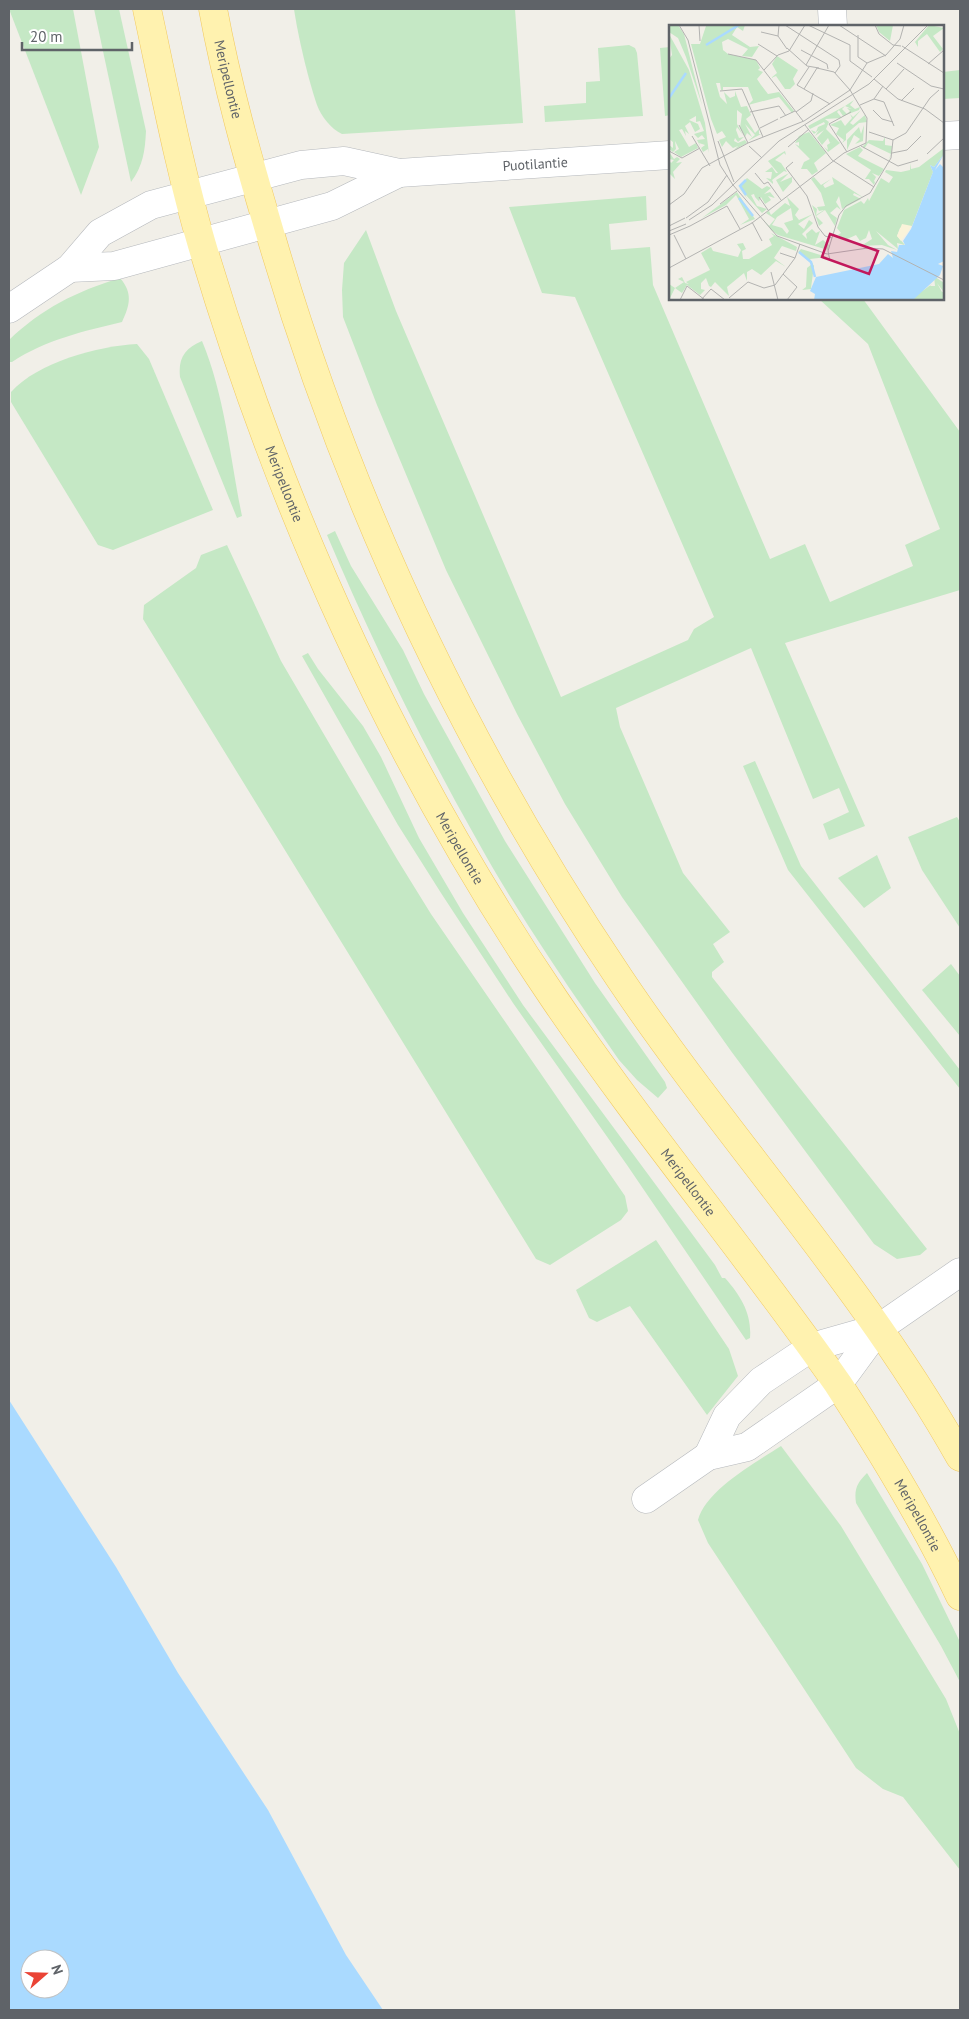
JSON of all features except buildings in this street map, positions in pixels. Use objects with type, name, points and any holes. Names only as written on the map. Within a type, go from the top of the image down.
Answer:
[{"type":"main road","name":"Meripellontie","points":[[146,9],[201,242],[250,393],[300,525],[371,684],[451,832],[499,914],[555,1001],[838,1384],[878,1444],[922,1519],[960,1596]]},
{"type":"main road","name":"Meripellontie","points":[[213,9],[253,178],[293,313],[348,466],[397,582],[433,658],[486,761],[544,860],[621,981],[879,1328],[933,1408],[960,1457]]},
{"type":"street","points":[[832,9],[832,25]]},
{"type":"street","points":[[944,136],[960,135]]},
{"type":"street","name":"Puotilantie","points":[[9,309],[70,268],[100,234],[151,205],[302,165],[344,161],[399,173],[669,155]]},
{"type":"street","name":"Puotilantie","points":[[70,268],[114,266],[332,206],[399,173]]},
{"type":"street","points":[[708,1456],[727,1416],[761,1381],[812,1347],[879,1328],[960,1272]]},
{"type":"street","points":[[646,1499],[708,1456],[747,1447],[838,1384],[879,1328]]},
{"type":"green space","points":[[9,9],[73,9],[99,147],[81,195]]},
{"type":"green space","points":[[94,9],[119,9],[146,131],[143,158],[131,182]]},
{"type":"green space","points":[[294,9],[515,9],[523,123],[342,134],[327,122],[317,105],[310,83]]},
{"type":"green space","points":[[629,45],[635,48],[637,53],[643,116],[545,122],[544,106],[586,103],[586,82],[600,81],[598,48]]},
{"type":"green space","points":[[669,47],[669,115],[665,116],[660,48]]},
{"type":"green space","points":[[960,70],[960,98],[944,99],[944,72]]},
{"type":"green space","points":[[646,196],[647,220],[609,224],[611,250],[650,247],[653,285],[770,559],[805,544],[830,602],[913,566],[905,545],[940,529],[868,344],[820,300],[864,300],[960,432],[960,590],[785,643],[865,826],[829,840],[823,824],[849,812],[839,788],[813,799],[751,648],[616,708],[620,727],[683,873],[730,932],[713,944],[724,962],[712,972],[712,977],[927,1249],[920,1255],[897,1259],[874,1244],[731,1051],[622,897],[565,804],[517,714],[446,570],[377,405],[343,317],[344,263],[366,230],[396,311],[561,697],[688,640],[694,629],[714,617],[575,297],[542,293],[509,207]]},
{"type":"green space","points":[[120,278],[127,289],[129,299],[122,322],[65,337],[9,362],[9,340],[34,319],[74,295]]},
{"type":"green space","points":[[202,341],[222,405],[242,516],[237,518],[180,377],[180,364],[184,354],[191,347]]},
{"type":"green space","points":[[137,344],[149,359],[213,510],[113,550],[98,545],[11,402],[11,392],[23,381],[52,364],[87,352],[121,345]]},
{"type":"green space","points":[[335,531],[351,566],[403,650],[424,694],[505,841],[595,983],[665,1082],[667,1088],[658,1098],[637,1080],[619,1060],[545,951],[493,868],[436,765],[361,613],[327,535]]},
{"type":"green space","points":[[227,545],[281,661],[397,859],[431,914],[625,1196],[628,1211],[621,1220],[550,1265],[536,1259],[143,619],[144,605],[196,568],[201,555]]},
{"type":"green space","points":[[308,653],[318,669],[363,726],[381,757],[419,838],[463,913],[523,1005],[715,1265],[722,1278],[725,1278],[736,1292],[747,1313],[750,1338],[746,1340],[627,1165],[513,1003],[441,893],[398,825],[302,656]]},
{"type":"green space","points":[[755,761],[801,866],[960,1070],[960,1089],[788,870],[743,766]]},
{"type":"green space","points":[[957,817],[960,822],[960,928],[922,870],[908,837]]},
{"type":"green space","points":[[877,855],[891,888],[864,908],[838,878]]},
{"type":"green space","points":[[951,964],[960,976],[960,1036],[922,990]]},
{"type":"green space","points":[[656,1240],[729,1349],[738,1376],[707,1415],[630,1306],[597,1322],[589,1318],[576,1290]]},
{"type":"green space","points":[[781,1446],[841,1526],[946,1699],[960,1734],[960,1870],[903,1797],[883,1789],[856,1768],[708,1543],[698,1520],[703,1509],[721,1488],[745,1469]]},
{"type":"green space","points":[[867,1473],[922,1564],[959,1640],[960,1682],[941,1646],[856,1503],[855,1494],[857,1486]]},
{"type":"water","points":[[9,1400],[116,1567],[178,1673],[268,1810],[346,1955],[383,2010],[9,2010]]}]
